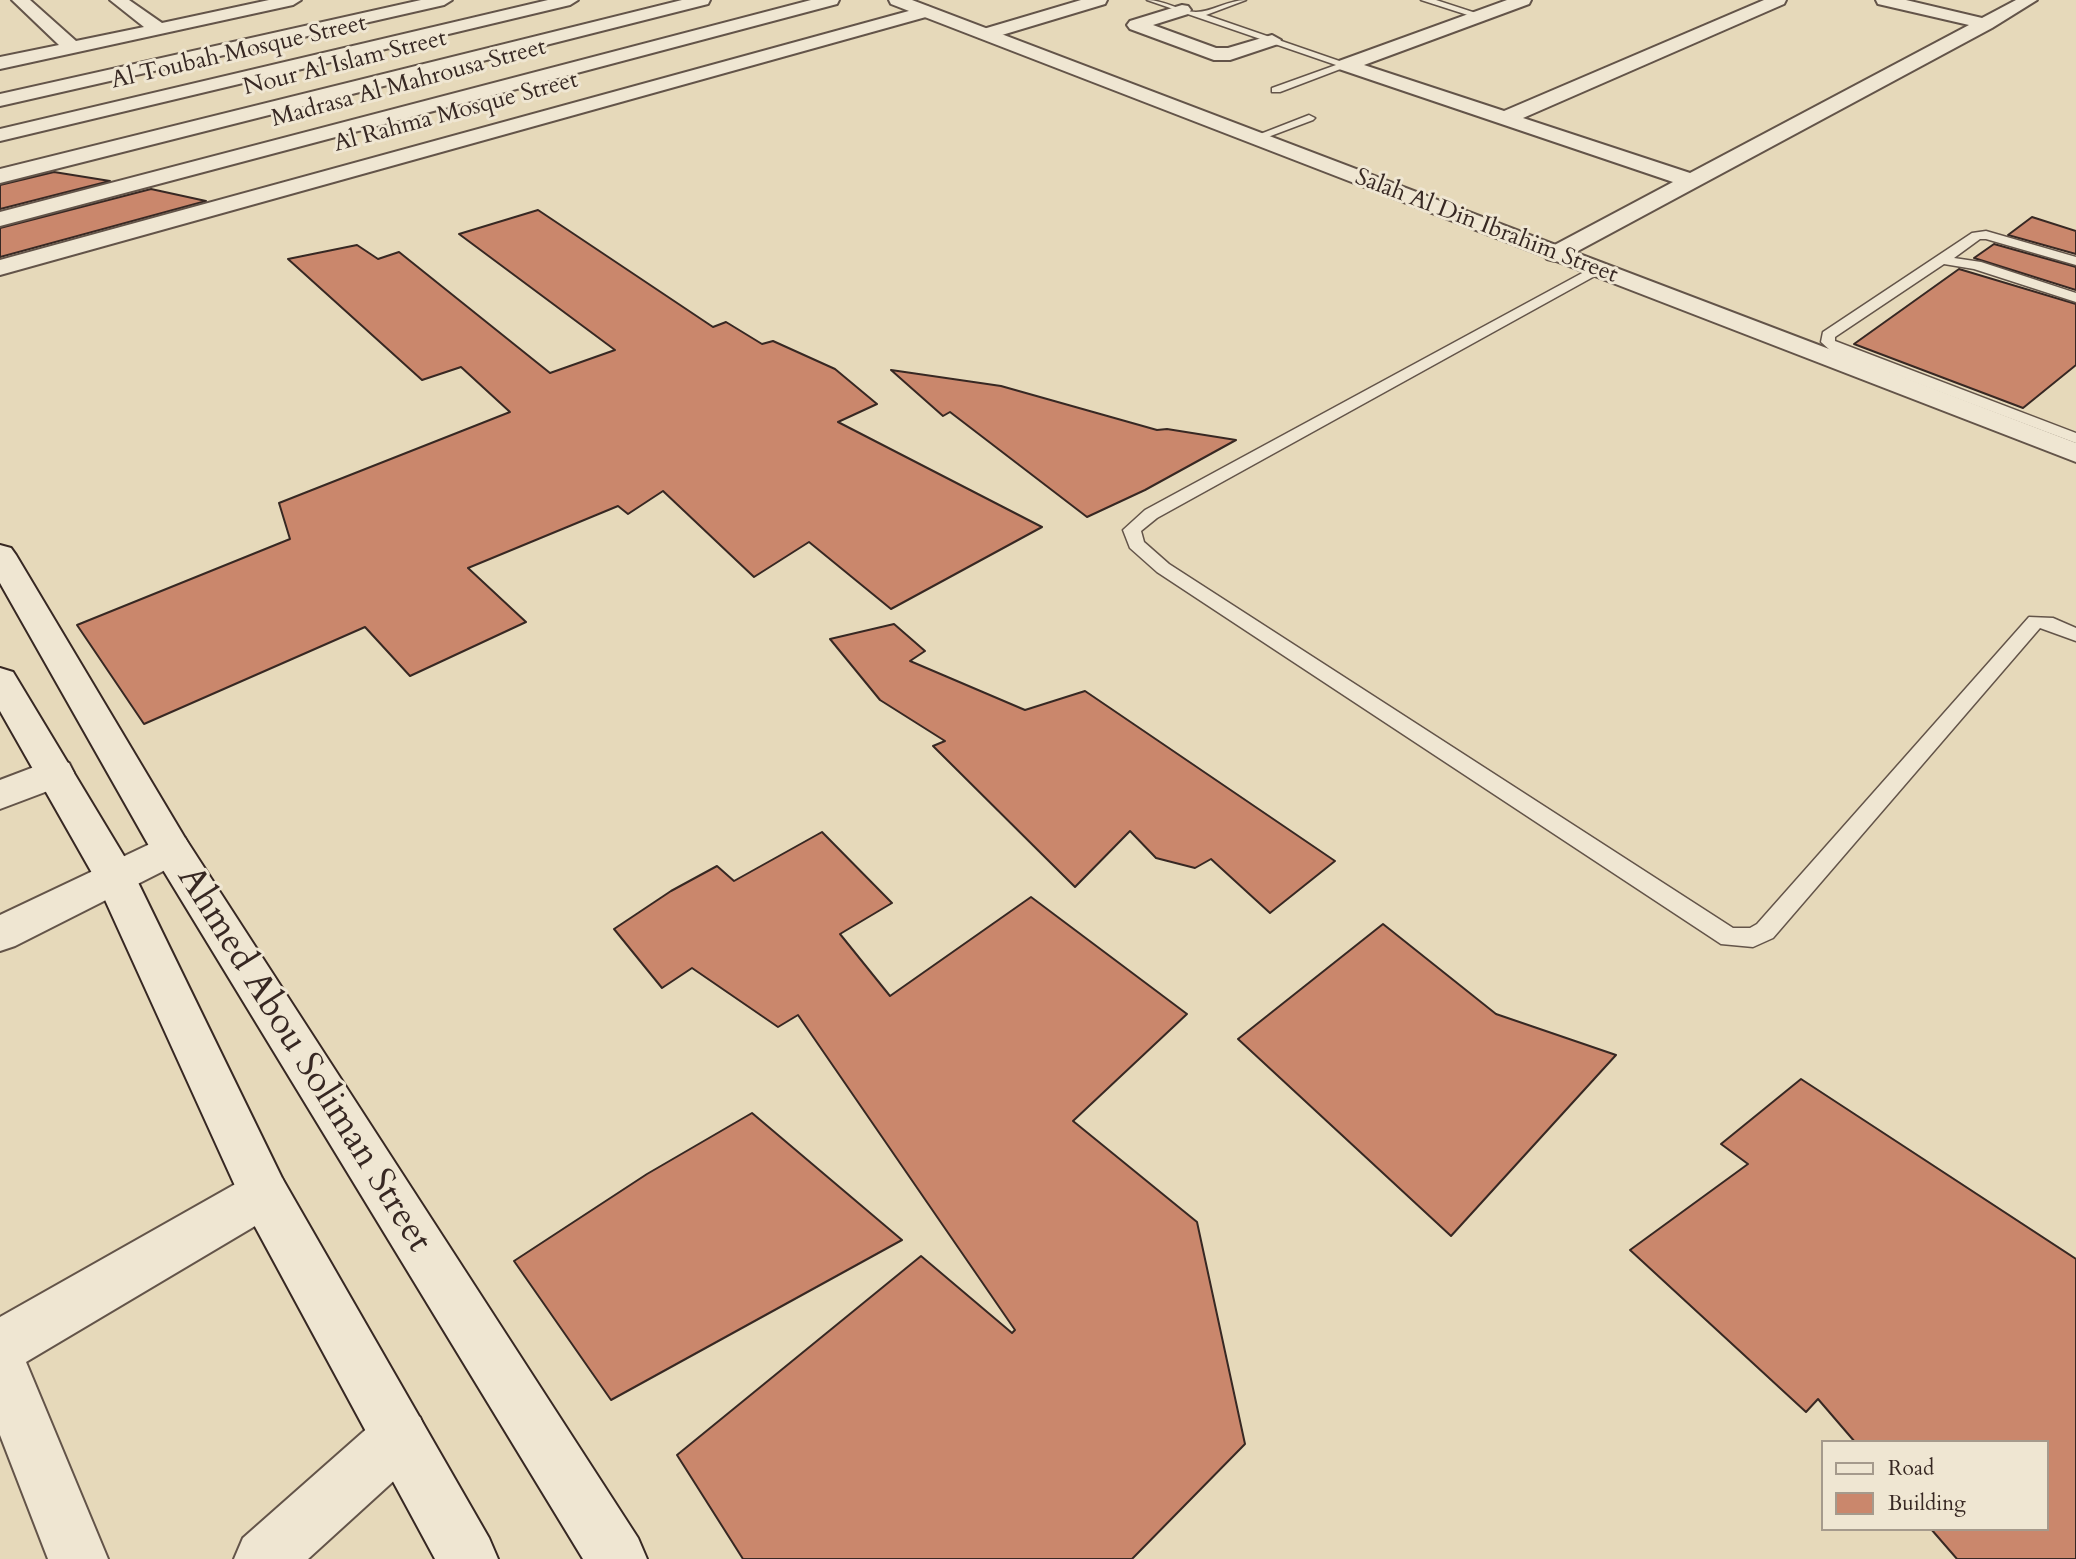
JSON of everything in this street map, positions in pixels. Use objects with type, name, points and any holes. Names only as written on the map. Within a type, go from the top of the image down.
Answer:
[{"type":"street","points":[[20,0],[72,47]]},
{"type":"street","points":[[118,0],[159,29]]},
{"type":"street","points":[[214,0],[273,38]]},
{"type":"street","points":[[0,62],[293,0]]},
{"type":"street","points":[[4,99],[444,0]]},
{"type":"street","points":[[479,0],[646,88]]},
{"type":"street","name":"Al Toubah Mosque Street","points":[[0,135],[570,0]]},
{"type":"street","points":[[700,0],[812,43]]},
{"type":"street","name":"Nour Al Islam Street","points":[[0,176],[700,0]]},
{"type":"street","name":"Madrasa Al Mahrousa Street","points":[[0,219],[831,0]]},
{"type":"street","name":"Salah Al Din Ibrahim Street","points":[[897,0],[2076,453]]},
{"type":"street","points":[[986,34],[1099,0]]},
{"type":"street","points":[[1346,65],[1523,0]]},
{"type":"street","points":[[1505,118],[1778,0]]},
{"type":"street","points":[[1884,0],[1986,24]]},
{"type":"street","points":[[1555,254],[2029,0]]},
{"type":"street","name":"Al Rahma Mosque Street","points":[[0,268],[110,221],[355,168],[927,11]]},
{"type":"street","points":[[1189,12],[1136,25],[1220,55],[1272,40]]},
{"type":"street","points":[[339,24],[509,126]]},
{"type":"street","points":[[1145,46],[1167,38]]},
{"type":"street","points":[[199,55],[355,168]]},
{"type":"street","points":[[1346,65],[1692,181]]},
{"type":"street","points":[[4,99],[35,127],[53,162],[110,221]]},
{"type":"street","name":"Ahmed Abou Soliman Street","points":[[0,555],[171,849],[617,1559]]},
{"type":"street","name":"Ahmed Abou Soliman Street","points":[[0,680],[116,877],[264,1194],[468,1559]]},
{"type":"street","points":[[0,795],[55,773]]},
{"type":"street","points":[[0,934],[171,849]]},
{"type":"street","points":[[0,1347],[264,1194]]},
{"type":"street","points":[[0,1364],[78,1559]]},
{"type":"street","points":[[264,1559],[400,1437]]},
{"type":"lane","points":[[1152,0],[1346,65]]},
{"type":"lane","points":[[1189,12],[1241,0]]},
{"type":"lane","points":[[1426,0],[1480,16]]},
{"type":"lane","points":[[1276,90],[1346,65]]},
{"type":"lane","points":[[1256,138],[1309,118]]},
{"type":"lane","points":[[2076,261],[1986,235],[1977,236],[1828,335],[1828,342],[1836,348],[2076,438]]},
{"type":"lane","points":[[1942,260],[1976,265],[2076,298]]},
{"type":"lane","points":[[1597,269],[1151,514],[1132,530],[1136,544],[1163,568],[1729,937],[1753,938],[1765,931],[2036,621],[2053,624],[2076,635]]},
{"type":"building","points":[[54,172],[110,181],[0,209],[0,185]]},
{"type":"building","points":[[151,189],[206,201],[0,257],[0,228]]},
{"type":"building","points":[[538,210],[713,327],[726,322],[762,344],[773,341],[835,369],[877,404],[838,422],[1042,527],[891,609],[809,542],[754,577],[663,491],[628,514],[618,506],[468,568],[526,622],[410,676],[365,627],[144,724],[77,625],[290,539],[279,503],[510,412],[461,367],[422,380],[288,259],[357,245],[378,259],[399,252],[550,373],[615,350],[459,234]]},
{"type":"building","points":[[2032,217],[2076,231],[2076,254],[2008,235]]},
{"type":"building","points":[[1994,244],[2076,267],[2076,290],[1974,258]]},
{"type":"building","points":[[1959,269],[2076,304],[2076,365],[2023,408],[1854,344]]},
{"type":"building","points":[[891,370],[1001,386],[1157,430],[1167,429],[1236,440],[1145,490],[1087,517],[950,412],[943,416]]},
{"type":"building","points":[[894,624],[925,651],[910,661],[1025,710],[1085,691],[1335,861],[1270,913],[1211,859],[1195,868],[1156,858],[1130,831],[1075,887],[933,746],[945,741],[880,700],[830,639]]},
{"type":"building","points":[[822,832],[892,903],[840,934],[890,996],[1031,897],[1187,1014],[1073,1121],[1197,1222],[1245,1444],[1132,1559],[743,1559],[677,1455],[921,1256],[1012,1333],[1015,1330],[798,1015],[778,1027],[692,968],[662,988],[614,929],[671,891],[717,866],[734,881]]},
{"type":"building","points":[[1383,924],[1496,1014],[1616,1055],[1451,1236],[1238,1039]]},
{"type":"building","points":[[1801,1079],[2076,1259],[2076,1559],[1957,1559],[1933,1531],[2048,1531],[2048,1440],[1853,1440],[1818,1399],[1806,1412],[1630,1250],[1748,1164],[1721,1144]]},
{"type":"building","points":[[752,1113],[902,1240],[611,1400],[514,1261],[647,1174]]}]
